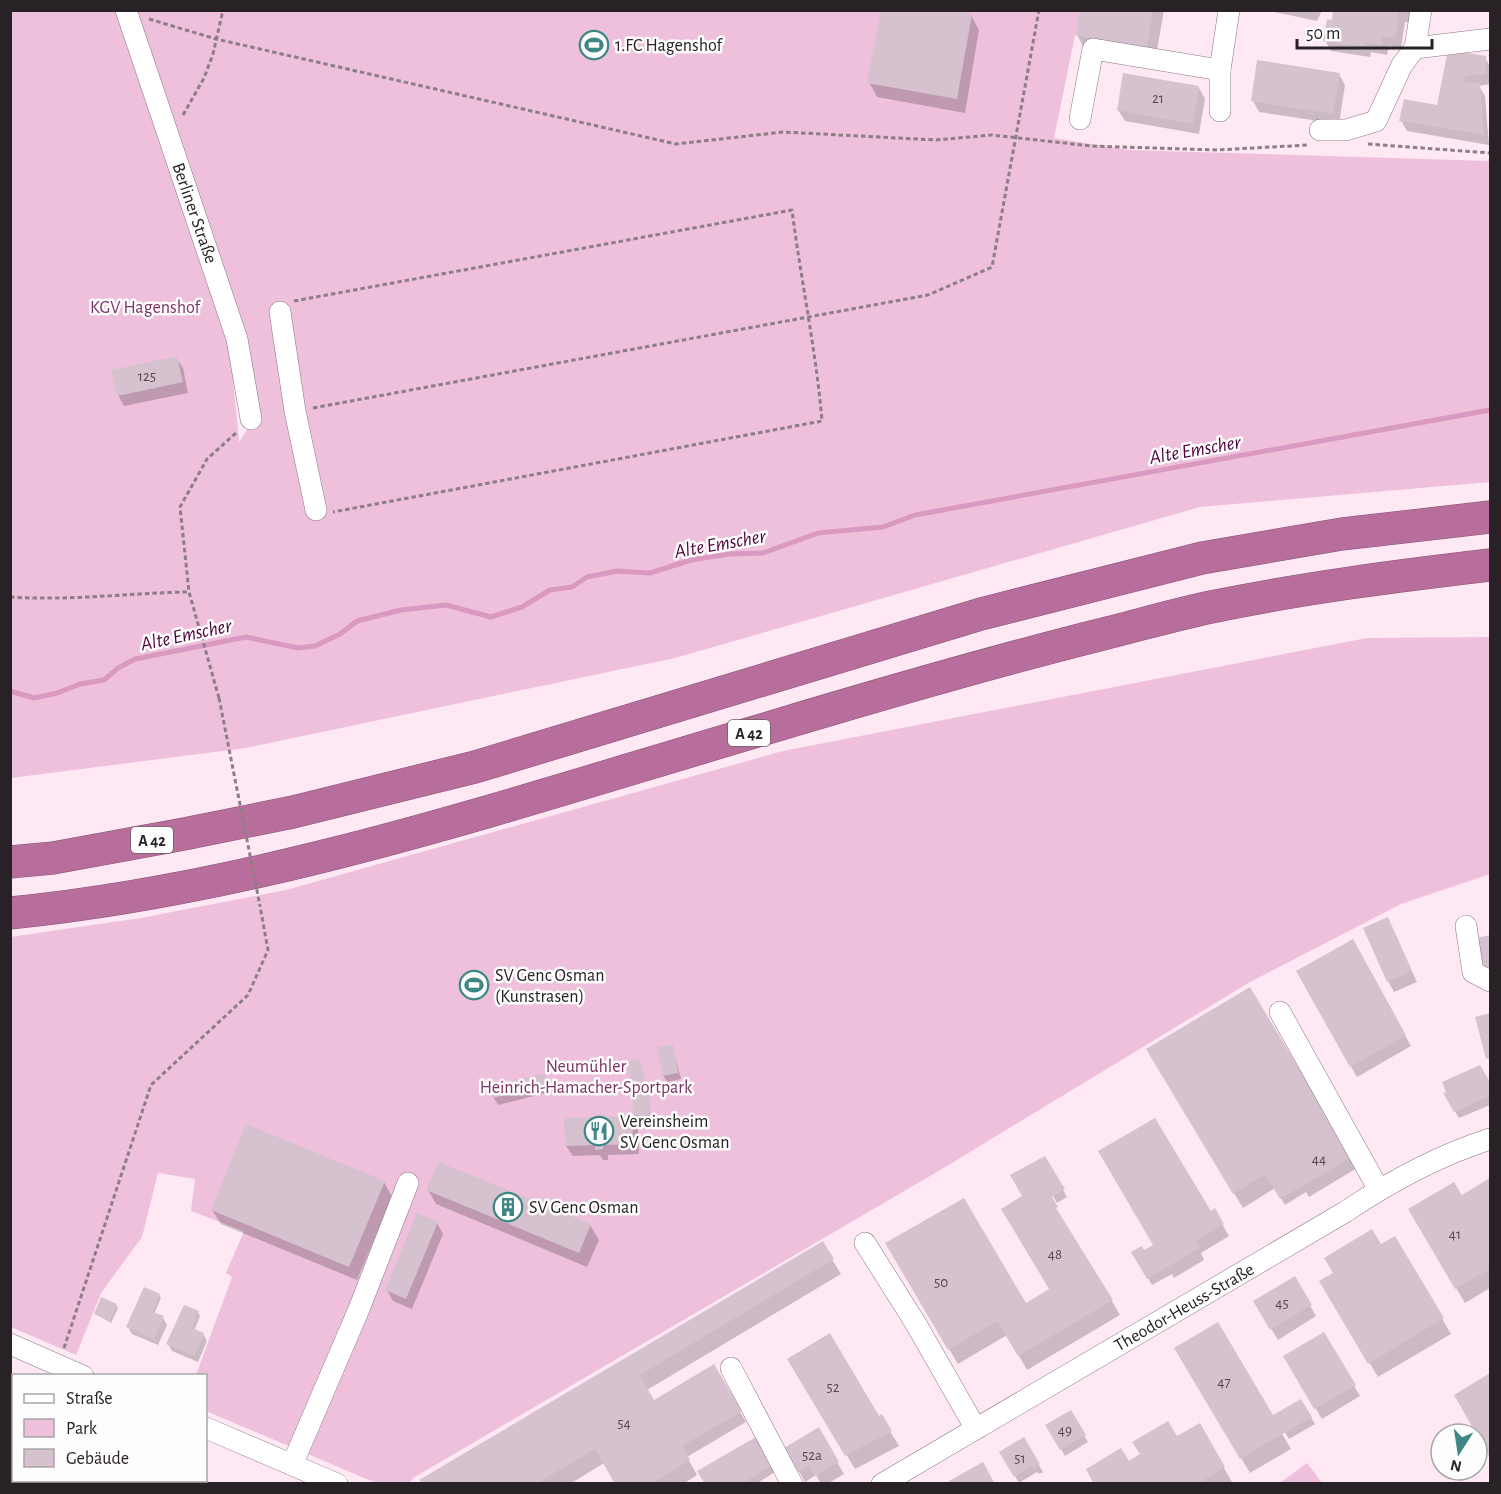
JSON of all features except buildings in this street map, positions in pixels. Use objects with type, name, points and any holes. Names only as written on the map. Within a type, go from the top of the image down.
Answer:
[{"type":"highway","name":"A 42","points":[[10,862],[53,858],[293,812],[475,767],[981,614],[1202,558],[1342,534],[1491,517]]},
{"type":"highway","name":"A 42","points":[[10,913],[66,908],[212,881],[373,843],[491,812],[997,661],[1208,608],[1353,581],[1491,565]]},
{"type":"street","points":[[1220,111],[1220,70],[1229,10]]},
{"type":"street","points":[[1318,137],[1376,121],[1402,65],[1415,48],[1421,10]]},
{"type":"street","name":"Berliner Straße","points":[[127,12],[237,339],[251,419]]},
{"type":"street","points":[[1415,48],[1491,39]]},
{"type":"street","points":[[1080,119],[1093,49],[1220,70]]},
{"type":"street","points":[[280,312],[295,411],[316,510]]},
{"type":"street","points":[[1466,926],[1473,972],[1491,981]]},
{"type":"street","points":[[1280,1012],[1379,1190]]},
{"type":"street","name":"Theodor-Heuss-Straße","points":[[882,1484],[1379,1190],[1452,1151],[1491,1139]]},
{"type":"street","points":[[292,1465],[359,1309],[408,1183]]},
{"type":"street","points":[[865,1243],[916,1324],[976,1429]]},
{"type":"street","points":[[10,1344],[78,1374]]},
{"type":"street","points":[[731,1368],[792,1484]]},
{"type":"street","points":[[207,1428],[337,1484]]},
{"type":"path","points":[[170,141],[204,78],[223,10]]},
{"type":"path","points":[[295,411],[928,295],[992,267],[1039,10]]},
{"type":"path","points":[[127,12],[216,39],[676,144],[783,132],[936,140],[992,135],[1091,146],[1206,150],[1318,137]]},
{"type":"path","points":[[1360,144],[1491,153]]},
{"type":"path","points":[[280,312],[280,304],[792,210],[816,352],[822,421],[317,514],[316,510]]},
{"type":"path","points":[[58,1365],[151,1086],[248,994],[268,950],[219,698],[189,592],[180,507],[207,459],[251,419]]},
{"type":"path","points":[[10,597],[49,599],[189,592]]},
{"type":"green space","name":"KGV Hagenshof","points":[[10,11],[1080,11],[1054,138],[1129,150],[1490,161],[1490,482],[1200,507],[675,658],[246,748],[11,778]],"holes":[[[233,380],[247,430],[239,442]]]},
{"type":"green space","name":"Neumühler Heinrich-Hamacher-Sportpark","points":[[1490,637],[1490,874],[1401,904],[1250,982],[942,1169],[413,1478],[410,1483],[376,1483],[207,1411],[207,1374],[196,1374],[232,1277],[226,1273],[244,1231],[191,1211],[195,1179],[158,1173],[142,1237],[101,1293],[76,1355],[11,1327],[10,937],[141,918],[286,890],[783,751],[1367,638]]},
{"type":"green space","points":[[1307,1463],[1322,1483],[1280,1483]]},
{"type":"waterway","name":"Alte Emscher","points":[[10,691],[34,698],[57,693],[80,684],[104,680],[118,668],[135,659],[246,637],[298,648],[315,646],[340,634],[357,621],[401,610],[446,605],[491,617],[522,607],[550,590],[572,587],[587,577],[617,571],[650,573],[691,560],[729,554],[763,553],[818,533],[883,527],[915,515],[1490,410]]},
{"type":"place","name":"1.FC Hagenshof","points":[[594,45]]},
{"type":"place","name":"SV Genc Osman (Kunstrasen)","points":[[474,985]]},
{"type":"place","name":"Vereinsheim SV Genc Osman","points":[[599,1131]]},
{"type":"place","name":"SV Genc Osman","points":[[508,1207]]}]
